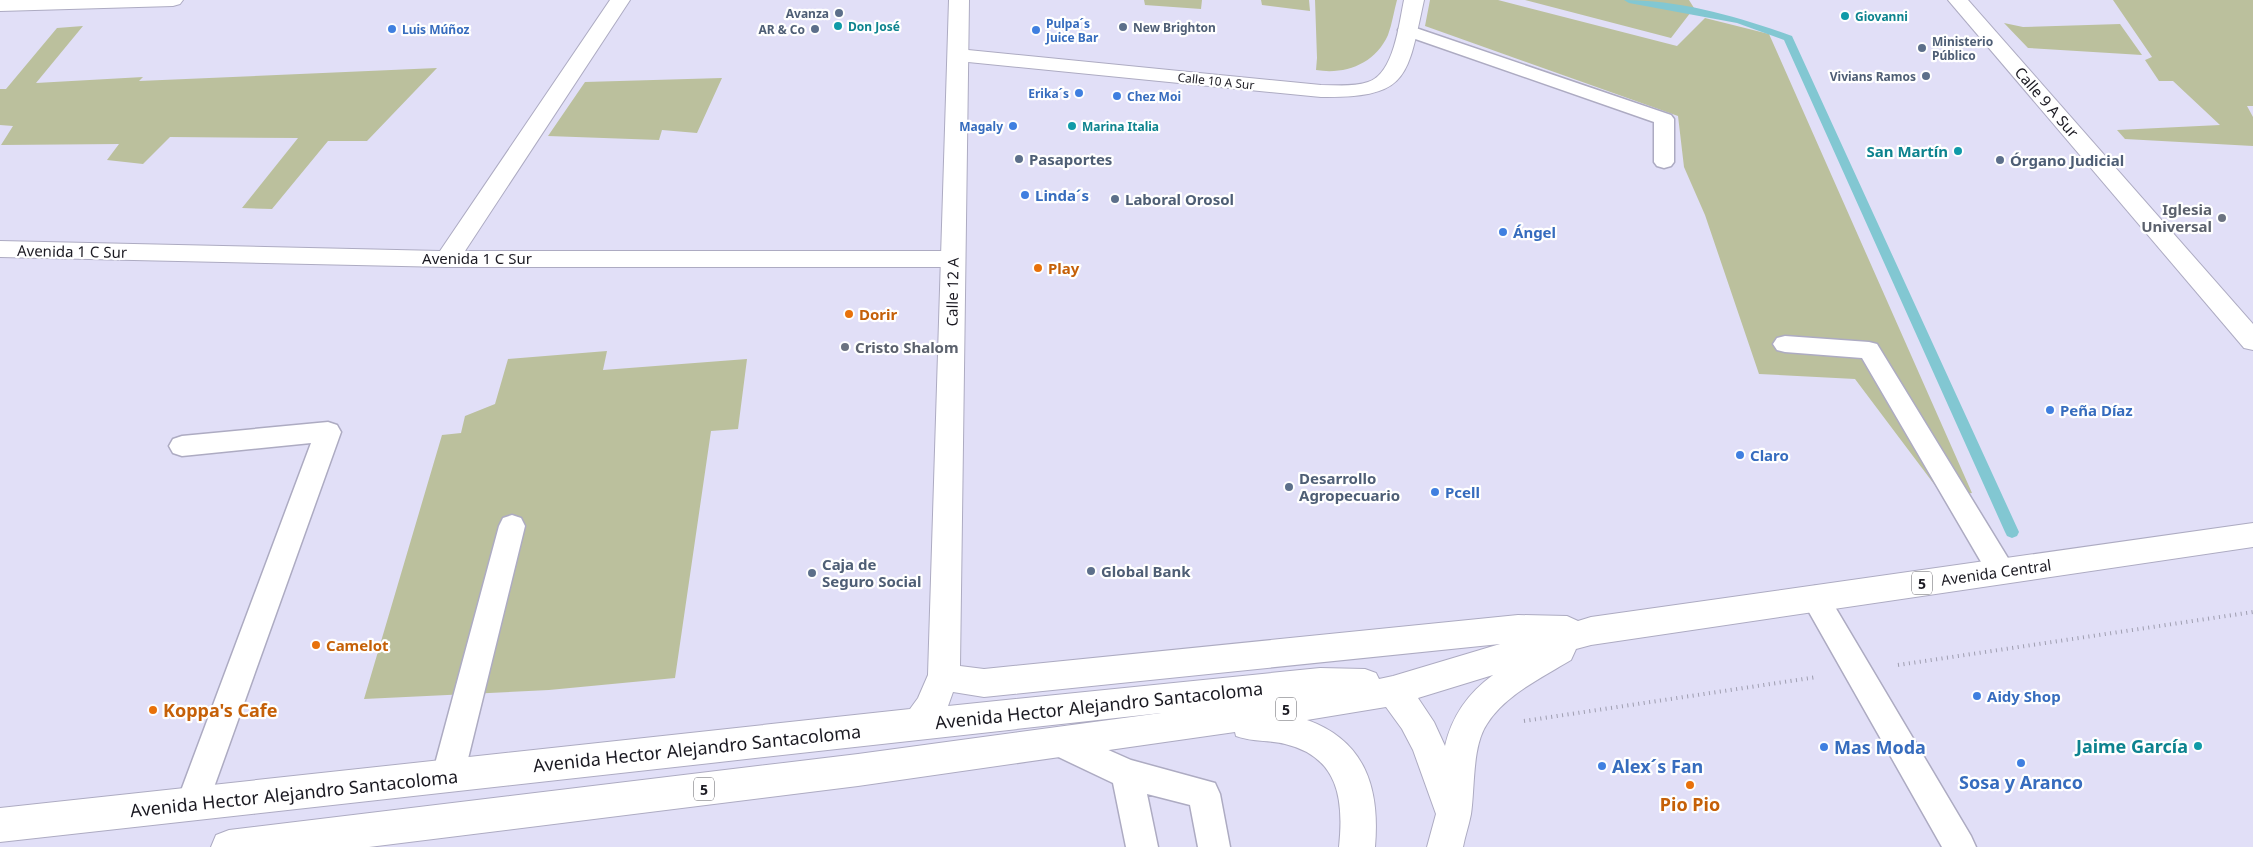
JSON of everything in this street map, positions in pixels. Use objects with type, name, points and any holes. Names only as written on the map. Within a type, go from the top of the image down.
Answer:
[{"type":"main road","points":[[0,5],[173,0]]},
{"type":"main road","points":[[447,258],[620,0]]},
{"type":"main road","name":"Calle 12 A","points":[[944,674],[959,0]]},
{"type":"main road","name":"Calle 10 A Sur","points":[[958,55],[1321,91],[1357,91],[1382,83],[1399,62],[1414,0]]},
{"type":"main road","name":"Calle 9 A Sur","points":[[1958,0],[2253,341]]},
{"type":"main road","name":"Avenida 1 C Sur","points":[[0,249],[447,258],[953,259]]},
{"type":"main road","name":"Avenida Central","points":[[1591,631],[2253,535]]},
{"type":"main road","points":[[919,724],[930,708],[944,674],[962,681],[984,683],[1518,629],[1591,631]]},
{"type":"main road","points":[[1449,831],[1461,750],[1468,726],[1483,703],[1511,681],[1591,631]]},
{"type":"main road","name":"Avenida Hector Alejandro Santacoloma","points":[[229,847],[849,772],[1179,726],[1393,691],[1591,631]]},
{"type":"main road","name":"Avenida Hector Alejandro Santacoloma","points":[[0,825],[1320,682],[1362,682],[1393,691]]},
{"type":"main road","points":[[1393,691],[1422,729],[1435,760],[1449,831]]},
{"type":"main road","points":[[1179,726],[1247,725],[1285,728],[1319,742],[1335,754],[1349,770],[1357,788],[1360,807],[1357,847]]},
{"type":"lane","points":[[1407,30],[1664,119],[1664,162]]},
{"type":"lane","points":[[1785,344],[1869,350],[2001,571]]},
{"type":"lane","points":[[182,446],[328,432],[192,804]]},
{"type":"lane","points":[[448,776],[512,526]]},
{"type":"lane","points":[[1815,598],[1960,847]]},
{"type":"lane","points":[[1061,743],[1127,774],[1204,794],[1214,847]]},
{"type":"lane","points":[[1127,774],[1142,847]]},
{"type":"green space","points":[[1144,0],[1202,0],[1201,9],[1145,5]]},
{"type":"green space","points":[[1261,0],[1309,0],[1310,11],[1262,5]]},
{"type":"green space","points":[[1315,0],[1397,0],[1388,35],[1375,53],[1367,60],[1348,69],[1327,71],[1316,70]]},
{"type":"green space","points":[[1430,0],[1498,0],[1677,46],[1705,18],[1769,34],[1972,493],[1943,496],[1855,379],[1759,374],[1705,215],[1684,167],[1678,116],[1425,26]]},
{"type":"green space","points":[[1525,0],[1689,0],[1694,8],[1671,38]]},
{"type":"green space","points":[[2113,0],[2253,0],[2253,106],[2247,106],[2253,117],[2253,146],[2125,139],[2117,130],[2220,125],[2173,81],[2159,81],[2145,60],[2152,57]]},
{"type":"green space","points":[[2004,23],[2023,27],[2120,24],[2142,55],[2028,48]]},
{"type":"green space","points":[[83,26],[36,83],[143,77],[139,81],[437,68],[367,141],[328,141],[272,209],[242,208],[298,138],[170,137],[143,164],[107,160],[119,144],[1,145],[13,126],[0,125],[0,89],[6,89],[57,28]]},
{"type":"green space","points":[[722,78],[697,133],[662,130],[659,140],[548,136],[585,82]]},
{"type":"green space","points":[[607,351],[603,370],[747,359],[738,429],[711,431],[675,678],[549,690],[364,699],[442,435],[461,433],[465,416],[495,404],[508,359]]},
{"type":"waterway","points":[[1629,0],[1739,20],[1788,38],[2012,532]]},
{"type":"place","name":"Avanza","points":[[839,13]]},
{"type":"place","name":"Giovanni","points":[[1845,16]]},
{"type":"place","name":"Don José","points":[[838,26]]},
{"type":"place","name":"New Brighton","points":[[1123,27]]},
{"type":"place","name":"Luis Múñoz","points":[[392,29]]},
{"type":"place","name":"AR & Co","points":[[815,29]]},
{"type":"place","name":"Pulpa´s Juice Bar","points":[[1036,30]]},
{"type":"place","name":"Ministerio Público","points":[[1922,48]]},
{"type":"place","name":"Vivians Ramos","points":[[1926,76]]},
{"type":"place","name":"Erika´s","points":[[1079,93]]},
{"type":"place","name":"Chez Moi","points":[[1117,96]]},
{"type":"place","name":"Magaly","points":[[1013,126]]},
{"type":"place","name":"Marina Italia","points":[[1072,126]]},
{"type":"place","name":"San Martín","points":[[1958,151]]},
{"type":"place","name":"Pasaportes","points":[[1019,159]]},
{"type":"place","name":"Órgano Judicial","points":[[2000,160]]},
{"type":"place","name":"Linda´s","points":[[1025,195]]},
{"type":"place","name":"Laboral Orosol","points":[[1115,199]]},
{"type":"place","name":"Iglesia Universal","points":[[2222,218]]},
{"type":"place","name":"Ángel","points":[[1503,232]]},
{"type":"place","name":"Play","points":[[1038,268]]},
{"type":"place","name":"Dorir","points":[[849,314]]},
{"type":"place","name":"Cristo Shalom","points":[[845,347]]},
{"type":"place","name":"Peña Díaz","points":[[2050,410]]},
{"type":"place","name":"Claro","points":[[1740,455]]},
{"type":"place","name":"Desarrollo Agropecuario","points":[[1289,487]]},
{"type":"place","name":"Pcell","points":[[1435,492]]},
{"type":"place","name":"Global Bank","points":[[1091,571]]},
{"type":"place","name":"Caja de Seguro Social","points":[[812,573]]},
{"type":"place","name":"Camelot","points":[[316,645]]},
{"type":"place","name":"Aidy Shop","points":[[1977,696]]},
{"type":"place","name":"Koppa's Cafe","points":[[153,710]]},
{"type":"place","name":"Jaime García","points":[[2198,746]]},
{"type":"place","name":"Mas Moda","points":[[1824,747]]},
{"type":"place","name":"Sosa y Aranco","points":[[2021,763]]},
{"type":"place","name":"Alex´s Fan","points":[[1602,766]]},
{"type":"place","name":"Pio Pio","points":[[1690,785]]}]
